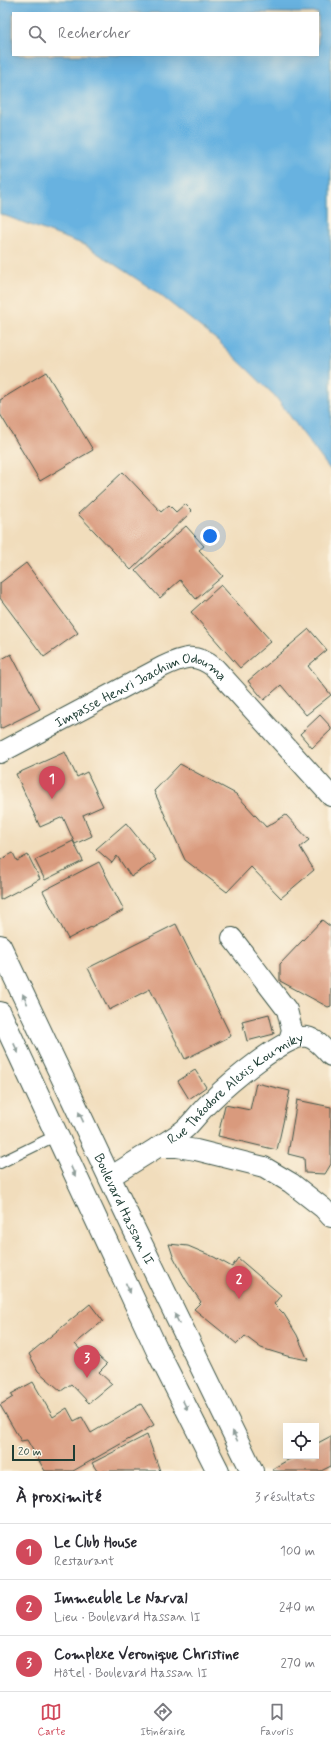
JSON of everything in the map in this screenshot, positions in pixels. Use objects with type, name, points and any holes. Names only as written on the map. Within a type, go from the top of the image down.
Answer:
[{"type":"main road","name":"Boulevard Hassan II","points":[[0,946],[252,1471]]},
{"type":"main road","points":[[0,1013],[158,1352],[218,1471]]},
{"type":"street","name":"Impasse Henri Joachim Odouma","points":[[0,753],[162,667],[182,658],[200,658],[215,668],[331,796]]},
{"type":"street","points":[[232,938],[287,1010],[292,1030],[289,1040]]},
{"type":"street","name":"Rue Théodore Alexis Koumiky","points":[[110,1177],[185,1129],[212,1100],[232,1082],[277,1047],[289,1040],[307,1037],[320,1044],[331,1056]]},
{"type":"street","points":[[158,1147],[177,1147],[196,1150],[264,1167],[291,1183],[331,1217]]},
{"type":"lane","points":[[0,1163],[57,1135]]},
{"type":"water","points":[[0,0],[331,0],[331,471],[275,396],[218,341],[155,291],[85,245],[0,214]]},
{"type":"building","points":[[46,372],[93,450],[40,481],[0,414],[0,400]]},
{"type":"building","points":[[123,472],[161,512],[169,505],[176,512],[185,504],[192,511],[131,570],[78,514]]},
{"type":"building","points":[[186,526],[204,546],[199,550],[223,576],[196,599],[180,580],[160,598],[135,570]]},
{"type":"building","points":[[26,563],[78,633],[44,657],[0,598],[0,583]]},
{"type":"building","points":[[221,585],[271,641],[240,668],[191,612]]},
{"type":"building","points":[[309,629],[327,650],[308,666],[331,695],[306,715],[281,685],[264,700],[248,681]]},
{"type":"building","points":[[11,654],[40,709],[0,729],[0,660]]},
{"type":"building","points":[[320,715],[331,727],[331,730],[312,748],[300,734]]},
{"type":"building","points":[[65,752],[77,777],[87,772],[103,806],[83,815],[92,836],[75,844],[63,817],[40,827],[16,774]]},
{"type":"building","points":[[180,764],[236,794],[266,827],[286,815],[309,840],[300,847],[314,870],[281,898],[251,867],[227,892],[185,860],[154,791]]},
{"type":"building","points":[[126,823],[156,860],[131,877],[117,856],[112,863],[96,849]]},
{"type":"building","points":[[73,841],[83,861],[45,880],[35,860]]},
{"type":"building","points":[[13,853],[17,861],[28,855],[40,879],[0,900],[0,860]]},
{"type":"building","points":[[99,862],[124,910],[68,939],[43,891]]},
{"type":"building","points":[[322,920],[331,927],[331,1006],[328,1007],[280,981],[280,964]]},
{"type":"building","points":[[176,924],[231,1036],[185,1059],[150,989],[109,1010],[88,968]]},
{"type":"building","points":[[269,1014],[274,1034],[247,1041],[242,1021]]},
{"type":"building","points":[[195,1070],[206,1087],[189,1099],[178,1081]]},
{"type":"building","points":[[256,1083],[290,1091],[277,1150],[218,1136],[225,1105],[250,1110]]},
{"type":"building","points":[[297,1100],[331,1107],[331,1164],[325,1174],[305,1173],[304,1158],[288,1154]]},
{"type":"building","points":[[169,1244],[188,1246],[214,1257],[232,1267],[238,1258],[281,1295],[274,1304],[284,1314],[297,1335],[308,1360],[287,1356],[261,1348],[245,1336],[237,1344],[194,1309],[201,1302],[186,1280],[173,1256]]},
{"type":"building","points":[[90,1304],[103,1321],[75,1344],[86,1356],[92,1351],[107,1364],[99,1372],[112,1384],[89,1403],[71,1384],[61,1391],[38,1371],[29,1354]]},
{"type":"building","points":[[33,1382],[53,1417],[67,1408],[74,1421],[82,1417],[91,1433],[141,1404],[154,1425],[73,1471],[45,1471],[27,1440],[21,1441],[0,1405],[13,1397],[11,1394]]},
{"type":"building","points":[[147,1435],[160,1471],[97,1471],[92,1463]]},
{"type":"building","points":[[331,1436],[331,1466],[321,1471],[273,1471],[272,1469],[290,1459],[319,1459],[319,1442]]},
{"type":"place","name":"Le Club House","points":[[52,799]]},
{"type":"place","name":"Immeuble Le Narval","points":[[239,1299]]},
{"type":"place","name":"Complexe Veronique Christine","points":[[87,1378]]}]
